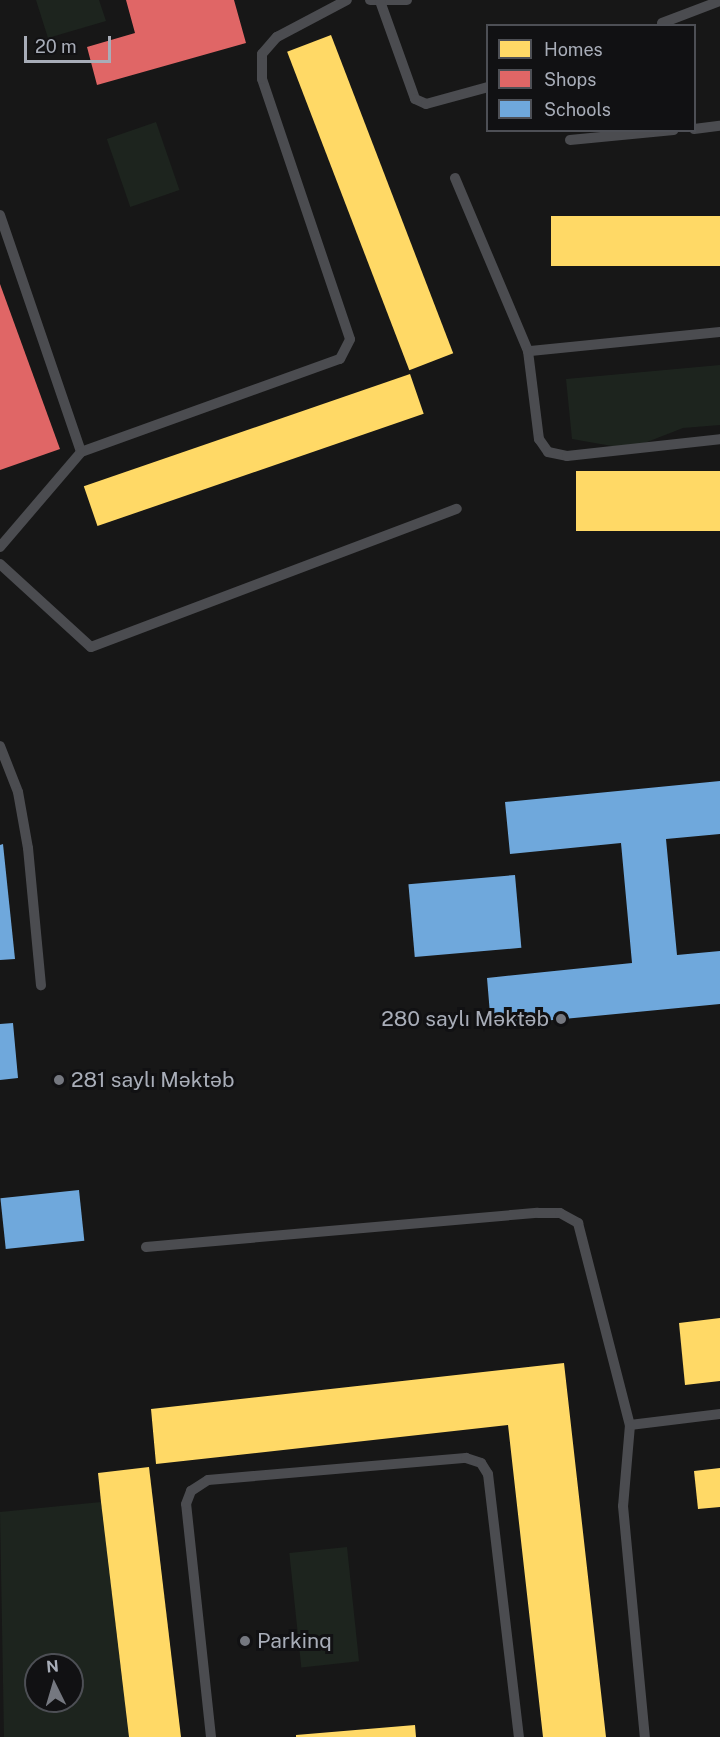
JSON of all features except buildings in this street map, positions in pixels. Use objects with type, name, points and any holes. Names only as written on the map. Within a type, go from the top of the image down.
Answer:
[{"type":"lane","points":[[0,547],[81,452],[340,359],[350,339],[262,79],[262,54],[277,37],[347,0]]},
{"type":"lane","points":[[370,0],[407,0]]},
{"type":"lane","points":[[380,1],[415,99],[426,104],[486,88]]},
{"type":"lane","points":[[662,23],[720,1]]},
{"type":"lane","points":[[696,129],[720,126]]},
{"type":"lane","points":[[570,140],[653,132]]},
{"type":"lane","points":[[455,178],[528,351],[539,439],[548,452],[567,456],[720,439]]},
{"type":"lane","points":[[0,215],[81,452]]},
{"type":"lane","points":[[528,351],[720,332]]},
{"type":"lane","points":[[0,564],[91,647],[457,509]]},
{"type":"lane","points":[[0,746],[18,792],[28,848],[41,985]]},
{"type":"lane","points":[[146,1247],[560,1213],[578,1223],[630,1425],[624,1506],[645,1737]]},
{"type":"lane","points":[[630,1425],[720,1414]]},
{"type":"lane","points":[[212,1737],[186,1504],[191,1491],[208,1480],[466,1458],[481,1463],[488,1474],[519,1737]]},
{"type":"shaded area","points":[[36,0],[99,0],[106,21],[48,38]]},
{"type":"shaded area","points":[[156,122],[179,190],[130,207],[107,139]]},
{"type":"shaded area","points":[[720,365],[720,425],[683,428],[629,449],[572,439],[566,379]]},
{"type":"shaded area","points":[[101,1502],[129,1737],[4,1737],[0,1512]]},
{"type":"shaded area","points":[[347,1547],[359,1661],[301,1667],[289,1553]]},
{"type":"place","name":"280 saylı Məktəb","points":[[561,1019]]},
{"type":"place","name":"281 saylı Məktəb","points":[[59,1080]]},
{"type":"place","name":"Parkinq","points":[[245,1641]]}]
